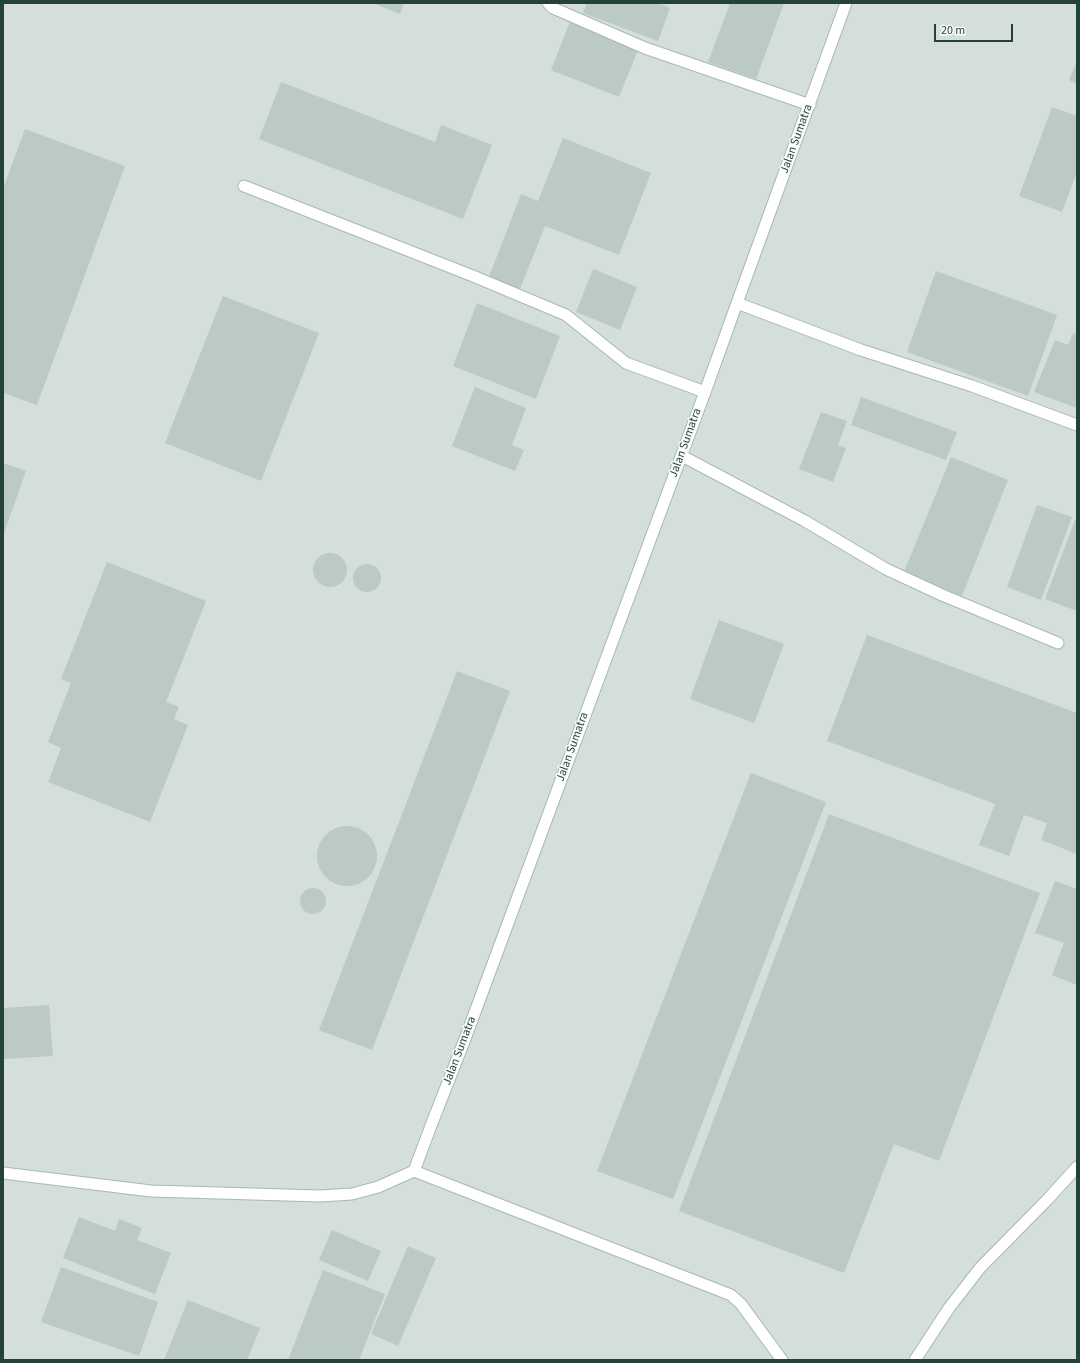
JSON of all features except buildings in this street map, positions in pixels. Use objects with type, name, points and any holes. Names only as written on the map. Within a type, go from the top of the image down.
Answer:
[{"type":"lane","points":[[548,3],[552,8],[645,48],[810,105]]},
{"type":"lane","name":"Jalan Sumatra","points":[[414,1171],[682,456],[736,303],[810,105],[846,3]]},
{"type":"lane","points":[[244,186],[473,276],[566,315],[626,363],[705,392]]},
{"type":"lane","points":[[736,303],[860,350],[972,386],[1077,425]]},
{"type":"lane","points":[[682,456],[806,521],[886,570],[1058,643]]},
{"type":"lane","points":[[915,1360],[949,1308],[980,1268],[1047,1200],[1077,1167]]},
{"type":"lane","points":[[3,1173],[151,1191],[320,1196],[352,1194],[378,1187],[414,1171],[731,1296],[741,1304],[782,1360]]},
{"type":"shaded area","points":[[3,3],[1077,3],[1077,1360],[3,1360]]}]
